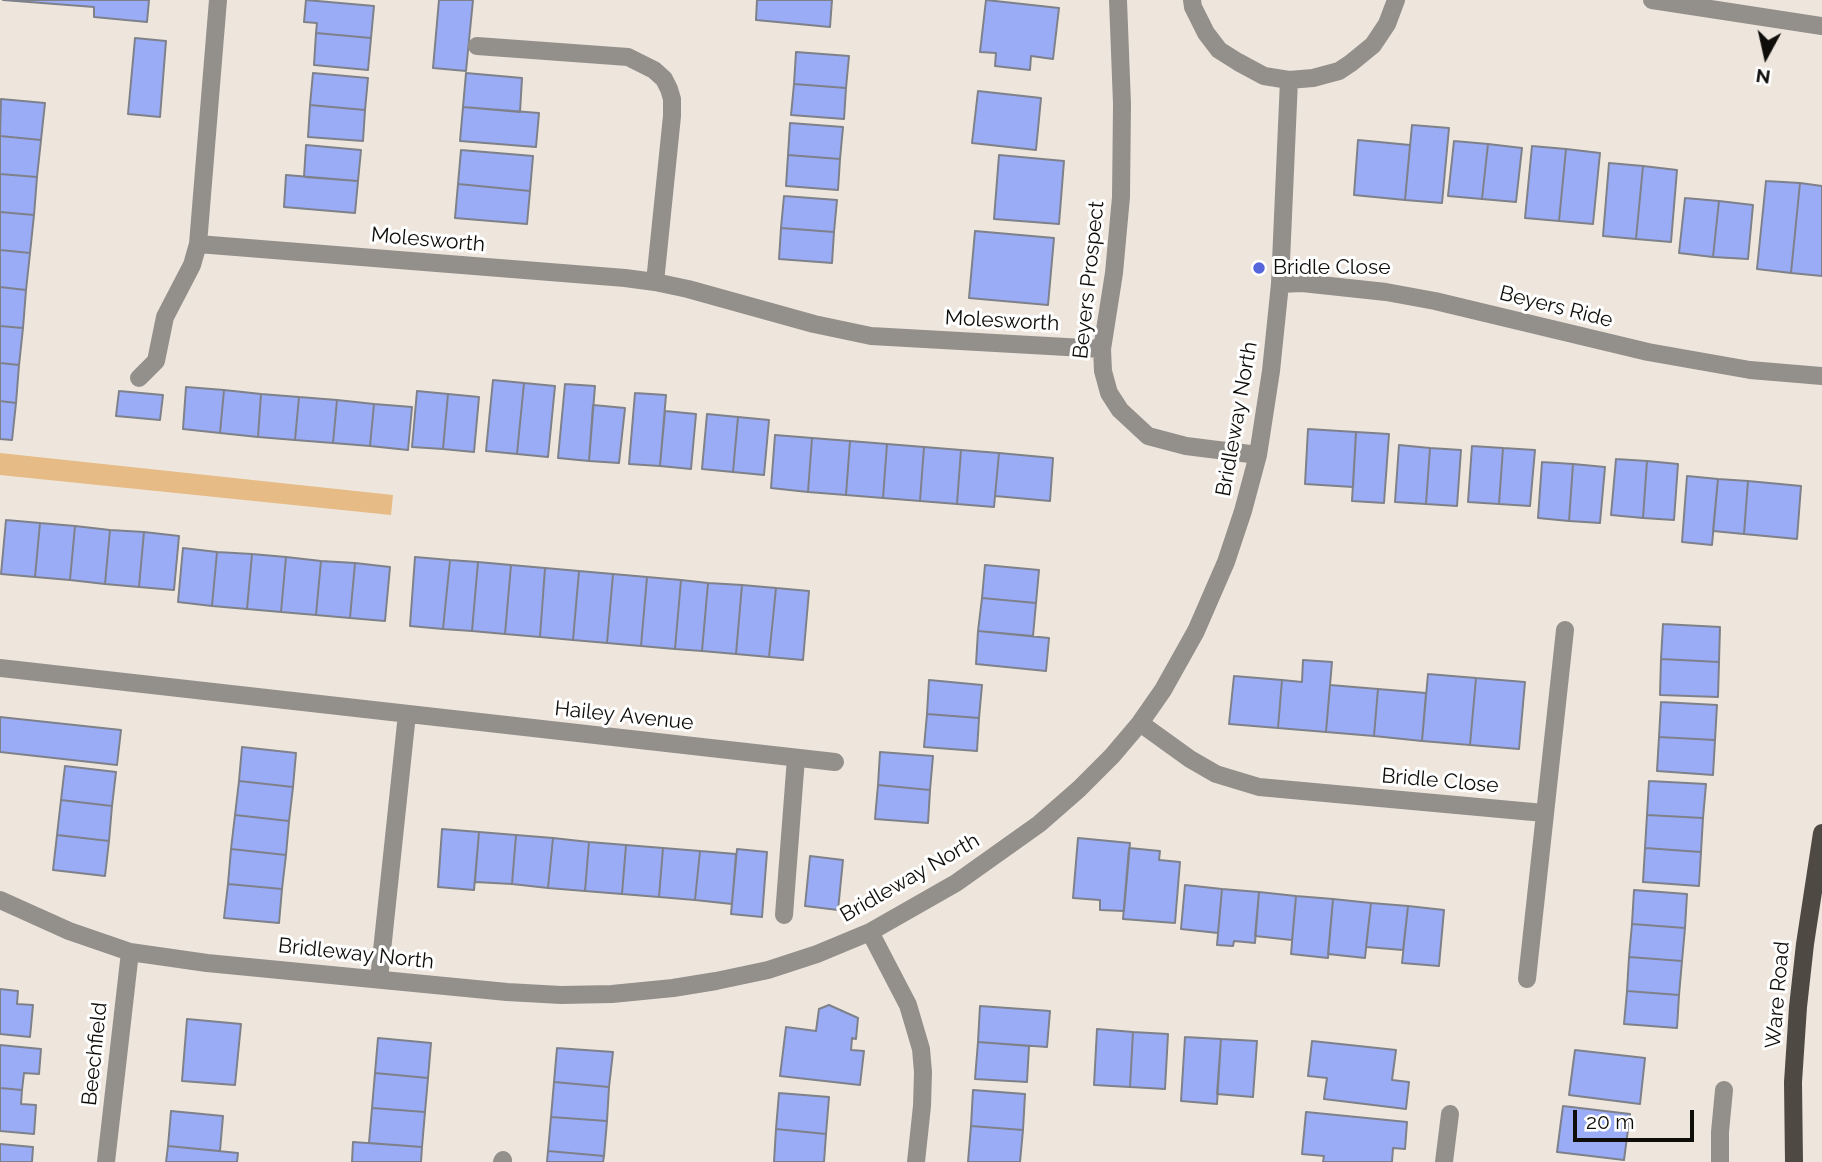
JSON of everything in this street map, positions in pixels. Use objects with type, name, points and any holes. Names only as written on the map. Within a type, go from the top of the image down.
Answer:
[{"type":"main road","name":"Ware Road","points":[[1794,1162],[1793,1082],[1798,1007],[1805,944],[1818,879],[1822,833]]},
{"type":"street","points":[[139,378],[156,361],[165,317],[192,265],[198,244],[218,0]]},
{"type":"street","name":"Beyers Prospect","points":[[1118,0],[1122,104],[1121,197],[1114,273],[1102,349],[1103,371],[1110,393],[1120,410],[1148,436],[1186,446],[1258,455]]},
{"type":"street","points":[[1192,0],[1206,33],[1219,50],[1264,76],[1289,80],[1313,78],[1339,71],[1351,63],[1373,45],[1387,24],[1396,0]]},
{"type":"street","points":[[1652,0],[1822,26]]},
{"type":"street","points":[[477,46],[628,57],[654,70],[664,79],[672,99],[672,116],[655,282]]},
{"type":"street","name":"Bridleway North","points":[[0,900],[69,931],[130,952],[207,963],[561,995],[612,994],[673,988],[768,970],[817,954],[870,932],[956,883],[1039,824],[1112,756],[1140,723],[1163,691],[1182,657],[1226,562],[1258,455],[1271,371],[1280,284],[1289,80]]},
{"type":"street","name":"Molesworth","points":[[198,244],[655,282],[871,336],[1102,349]]},
{"type":"street","name":"Beyers Ride","points":[[1280,284],[1302,283],[1386,292],[1435,301],[1648,352],[1750,370],[1822,376]]},
{"type":"street","points":[[1527,979],[1565,630]]},
{"type":"street","name":"Hailey Avenue","points":[[0,668],[835,762]]},
{"type":"street","points":[[379,979],[407,714]]},
{"type":"street","name":"Bridle Close","points":[[1140,723],[1216,774],[1259,787],[1544,813]]},
{"type":"street","points":[[784,915],[796,758]]},
{"type":"street","points":[[870,932],[908,1005],[922,1049],[922,1106],[916,1162]]},
{"type":"street","name":"Beechfield","points":[[106,1162],[130,952]]},
{"type":"street","points":[[1720,1162],[1724,1090]]},
{"type":"street","points":[[1444,1162],[1450,1114]]},
{"type":"shaded area","points":[[0,453],[393,495],[391,515],[0,475]]},
{"type":"building","points":[[3,0],[149,0],[147,22],[94,17],[94,7]]},
{"type":"building","points":[[306,0],[374,6],[371,38],[316,33],[317,23],[304,22]]},
{"type":"building","points":[[439,0],[473,0],[466,71],[433,68]]},
{"type":"building","points":[[757,0],[832,0],[830,27],[756,20]]},
{"type":"building","points":[[986,0],[1059,8],[1053,59],[1031,56],[1030,70],[995,66],[996,53],[980,52]]},
{"type":"building","points":[[316,33],[371,38],[368,70],[314,65]]},
{"type":"building","points":[[135,38],[166,41],[160,117],[128,114]]},
{"type":"building","points":[[796,52],[849,56],[846,88],[794,84]]},
{"type":"building","points":[[313,73],[368,78],[365,110],[310,105]]},
{"type":"building","points":[[466,73],[522,78],[520,112],[463,107]]},
{"type":"building","points":[[794,84],[846,88],[844,119],[791,115]]},
{"type":"building","points":[[978,91],[1041,98],[1036,150],[972,143]]},
{"type":"building","points":[[1,99],[45,103],[41,140],[0,136]]},
{"type":"building","points":[[310,105],[365,110],[363,141],[308,137]]},
{"type":"building","points":[[463,107],[539,113],[536,147],[460,141]]},
{"type":"building","points":[[790,123],[843,127],[840,159],[788,155]]},
{"type":"building","points":[[1412,125],[1449,128],[1442,203],[1405,200]]},
{"type":"building","points":[[0,136],[41,140],[37,177],[0,174]]},
{"type":"building","points":[[1358,140],[1410,145],[1405,200],[1354,195]]},
{"type":"building","points":[[1454,141],[1488,144],[1482,199],[1448,196]]},
{"type":"building","points":[[1488,144],[1522,148],[1516,202],[1482,199]]},
{"type":"building","points":[[306,145],[361,150],[358,181],[304,177]]},
{"type":"building","points":[[1532,146],[1566,149],[1559,221],[1525,218]]},
{"type":"building","points":[[1566,149],[1600,153],[1593,224],[1559,221]]},
{"type":"building","points":[[461,150],[533,156],[530,191],[458,184]]},
{"type":"building","points":[[788,155],[840,159],[838,190],[786,186]]},
{"type":"building","points":[[999,155],[1064,161],[1059,224],[994,219]]},
{"type":"building","points":[[1609,163],[1643,166],[1636,239],[1603,236]]},
{"type":"building","points":[[1643,166],[1677,170],[1671,242],[1636,239]]},
{"type":"building","points":[[0,174],[37,177],[34,215],[0,212]]},
{"type":"building","points":[[286,175],[358,181],[355,213],[284,207]]},
{"type":"building","points":[[1766,181],[1800,183],[1791,273],[1757,269]]},
{"type":"building","points":[[1800,183],[1822,186],[1822,276],[1791,273]]},
{"type":"building","points":[[458,184],[530,191],[527,224],[455,218]]},
{"type":"building","points":[[784,196],[837,200],[834,232],[781,228]]},
{"type":"building","points":[[1685,198],[1719,201],[1713,257],[1679,253]]},
{"type":"building","points":[[1719,201],[1753,205],[1748,259],[1713,257]]},
{"type":"building","points":[[0,212],[34,215],[30,253],[0,250]]},
{"type":"building","points":[[781,228],[834,232],[832,263],[779,259]]},
{"type":"building","points":[[975,231],[1054,238],[1048,305],[969,298]]},
{"type":"building","points":[[0,250],[30,253],[26,290],[0,287]]},
{"type":"building","points":[[0,287],[26,290],[23,328],[0,326]]},
{"type":"building","points":[[0,326],[23,328],[19,365],[0,363]]},
{"type":"building","points":[[0,363],[19,365],[16,403],[0,401]]},
{"type":"building","points":[[493,380],[524,383],[517,454],[486,451]]},
{"type":"building","points":[[524,383],[555,386],[548,457],[517,454]]},
{"type":"building","points":[[565,384],[595,386],[589,461],[558,458]]},
{"type":"building","points":[[186,387],[224,390],[220,433],[183,429]]},
{"type":"building","points":[[224,390],[261,394],[258,437],[220,433]]},
{"type":"building","points":[[119,391],[163,395],[160,420],[116,416]]},
{"type":"building","points":[[417,391],[448,394],[443,449],[412,447]]},
{"type":"building","points":[[635,393],[666,395],[660,466],[629,464]]},
{"type":"building","points":[[261,394],[299,397],[295,440],[258,437]]},
{"type":"building","points":[[448,394],[479,397],[474,452],[443,449]]},
{"type":"building","points":[[299,397],[337,400],[333,443],[295,440]]},
{"type":"building","points":[[337,400],[374,404],[370,446],[333,443]]},
{"type":"building","points":[[0,401],[16,403],[12,440],[0,439]]},
{"type":"building","points":[[374,404],[412,407],[408,450],[370,446]]},
{"type":"building","points":[[593,405],[625,408],[619,463],[589,461]]},
{"type":"building","points":[[665,411],[696,414],[691,469],[660,466]]},
{"type":"building","points":[[707,414],[738,417],[733,472],[702,469]]},
{"type":"building","points":[[738,417],[769,420],[764,475],[733,472]]},
{"type":"building","points":[[1308,429],[1356,432],[1353,487],[1305,484]]},
{"type":"building","points":[[1356,432],[1389,434],[1384,503],[1352,501]]},
{"type":"building","points":[[775,435],[812,438],[808,492],[771,488]]},
{"type":"building","points":[[812,438],[850,441],[846,495],[808,492]]},
{"type":"building","points":[[850,441],[887,444],[883,498],[846,495]]},
{"type":"building","points":[[887,444],[924,447],[920,501],[883,498]]},
{"type":"building","points":[[1399,445],[1430,448],[1426,504],[1395,502]]},
{"type":"building","points":[[1472,446],[1503,448],[1499,504],[1468,502]]},
{"type":"building","points":[[924,447],[961,450],[957,504],[920,501]]},
{"type":"building","points":[[1430,448],[1461,450],[1457,506],[1426,504]]},
{"type":"building","points":[[1503,448],[1535,450],[1530,506],[1499,504]]},
{"type":"building","points":[[961,450],[999,453],[994,507],[957,504]]},
{"type":"building","points":[[999,453],[1053,458],[1050,501],[995,496]]},
{"type":"building","points":[[1616,459],[1647,461],[1643,518],[1611,515]]},
{"type":"building","points":[[1647,461],[1678,464],[1674,520],[1643,518]]},
{"type":"building","points":[[1542,462],[1573,464],[1569,521],[1538,518]]},
{"type":"building","points":[[1573,464],[1605,467],[1600,523],[1569,521]]},
{"type":"building","points":[[1687,476],[1718,479],[1712,545],[1682,542]]},
{"type":"building","points":[[1718,479],[1748,481],[1744,534],[1713,531]]},
{"type":"building","points":[[1748,481],[1801,486],[1797,539],[1744,534]]},
{"type":"building","points":[[6,520],[40,523],[35,577],[1,574]]},
{"type":"building","points":[[40,523],[75,526],[70,580],[35,577]]},
{"type":"building","points":[[75,526],[110,530],[105,584],[70,580]]},
{"type":"building","points":[[110,530],[144,532],[139,587],[105,584]]},
{"type":"building","points":[[144,532],[179,536],[174,590],[139,587]]},
{"type":"building","points":[[183,548],[217,552],[212,606],[178,602]]},
{"type":"building","points":[[217,552],[252,554],[247,609],[212,606]]},
{"type":"building","points":[[252,554],[286,557],[281,612],[247,609]]},
{"type":"building","points":[[286,557],[321,561],[316,615],[281,612]]},
{"type":"building","points":[[415,557],[450,560],[443,629],[410,626]]},
{"type":"building","points":[[450,560],[478,562],[472,631],[443,629]]},
{"type":"building","points":[[321,561],[355,563],[350,618],[316,615]]},
{"type":"building","points":[[478,562],[511,565],[505,634],[472,631]]},
{"type":"building","points":[[355,563],[390,567],[385,621],[350,618]]},
{"type":"building","points":[[511,565],[545,568],[540,637],[505,634]]},
{"type":"building","points":[[985,565],[1039,570],[1036,603],[982,598]]},
{"type":"building","points":[[545,568],[579,571],[573,640],[540,637]]},
{"type":"building","points":[[579,571],[613,574],[607,643],[573,640]]},
{"type":"building","points":[[613,574],[647,577],[641,646],[607,643]]},
{"type":"building","points":[[647,577],[681,580],[675,649],[641,646]]},
{"type":"building","points":[[681,580],[708,583],[702,651],[675,649]]},
{"type":"building","points":[[708,583],[742,585],[736,654],[702,651]]},
{"type":"building","points":[[742,585],[776,588],[769,657],[736,654]]},
{"type":"building","points":[[776,588],[809,591],[803,660],[769,657]]},
{"type":"building","points":[[982,598],[1036,603],[1033,636],[978,631]]},
{"type":"building","points":[[1663,624],[1720,627],[1719,662],[1661,659]]},
{"type":"building","points":[[978,631],[1049,638],[1046,671],[976,664]]},
{"type":"building","points":[[1661,659],[1719,662],[1718,697],[1660,695]]},
{"type":"building","points":[[1303,660],[1332,662],[1326,732],[1278,728],[1282,680],[1302,682]]},
{"type":"building","points":[[1428,674],[1476,678],[1470,745],[1422,741]]},
{"type":"building","points":[[1234,676],[1282,680],[1278,728],[1229,724]]},
{"type":"building","points":[[1476,678],[1525,682],[1519,749],[1470,745]]},
{"type":"building","points":[[929,680],[982,685],[979,718],[927,714]]},
{"type":"building","points":[[1330,685],[1378,689],[1374,736],[1326,732]]},
{"type":"building","points":[[1378,689],[1426,693],[1422,741],[1374,736]]},
{"type":"building","points":[[1661,702],[1717,705],[1715,740],[1659,737]]},
{"type":"building","points":[[927,714],[979,718],[977,751],[924,747]]},
{"type":"building","points":[[0,717],[121,730],[117,765],[0,752]]},
{"type":"building","points":[[1659,737],[1715,740],[1713,775],[1657,771]]},
{"type":"building","points":[[242,747],[296,753],[293,787],[239,781]]},
{"type":"building","points":[[880,752],[933,756],[930,790],[878,785]]},
{"type":"building","points":[[65,766],[116,772],[112,806],[61,800]]},
{"type":"building","points":[[239,781],[293,787],[289,821],[235,815]]},
{"type":"building","points":[[1649,781],[1706,784],[1703,818],[1647,815]]},
{"type":"building","points":[[878,785],[930,790],[928,823],[875,819]]},
{"type":"building","points":[[61,800],[112,806],[109,841],[57,835]]},
{"type":"building","points":[[235,815],[289,821],[286,855],[231,849]]},
{"type":"building","points":[[1647,815],[1703,818],[1701,852],[1645,848]]},
{"type":"building","points":[[442,829],[479,832],[474,890],[438,887]]},
{"type":"building","points":[[479,832],[516,835],[512,884],[475,882]]},
{"type":"building","points":[[57,835],[109,841],[105,876],[53,870]]},
{"type":"building","points":[[516,835],[553,838],[548,888],[512,884]]},
{"type":"building","points":[[553,838],[589,842],[585,891],[548,888]]},
{"type":"building","points":[[1078,838],[1130,843],[1124,911],[1100,910],[1100,900],[1073,898]]},
{"type":"building","points":[[589,842],[626,845],[622,894],[585,891]]},
{"type":"building","points":[[626,845],[663,848],[659,897],[622,894]]},
{"type":"building","points":[[663,848],[700,851],[695,900],[659,897]]},
{"type":"building","points":[[1129,848],[1160,851],[1159,860],[1180,862],[1175,923],[1123,919]]},
{"type":"building","points":[[1645,848],[1701,852],[1699,886],[1643,882]]},
{"type":"building","points":[[231,849],[286,855],[282,889],[228,884]]},
{"type":"building","points":[[737,849],[767,852],[762,917],[731,914]]},
{"type":"building","points":[[700,851],[736,854],[732,904],[695,900]]},
{"type":"building","points":[[810,856],[843,860],[838,910],[805,906]]},
{"type":"building","points":[[228,884],[282,889],[279,923],[224,918]]},
{"type":"building","points":[[1185,885],[1222,889],[1218,933],[1181,929]]},
{"type":"building","points":[[1222,889],[1259,892],[1255,943],[1234,941],[1233,946],[1217,945]]},
{"type":"building","points":[[1634,890],[1687,894],[1685,928],[1632,924]]},
{"type":"building","points":[[1259,892],[1296,896],[1292,940],[1255,936]]},
{"type":"building","points":[[1296,896],[1333,899],[1328,958],[1291,954]]},
{"type":"building","points":[[1333,899],[1371,903],[1365,958],[1328,954]]},
{"type":"building","points":[[1371,903],[1408,906],[1403,950],[1366,947]]},
{"type":"building","points":[[1408,906],[1444,910],[1439,966],[1402,963]]},
{"type":"building","points":[[1632,924],[1685,928],[1682,961],[1629,957]]},
{"type":"building","points":[[1629,957],[1682,961],[1679,995],[1627,991]]},
{"type":"building","points":[[0,989],[18,991],[17,1004],[33,1005],[30,1037],[0,1034]]},
{"type":"building","points":[[1627,991],[1679,995],[1677,1028],[1624,1024]]},
{"type":"building","points":[[829,1005],[858,1018],[856,1039],[852,1038],[851,1050],[864,1051],[860,1085],[780,1076],[786,1027],[816,1031],[819,1009]]},
{"type":"building","points":[[980,1006],[1050,1011],[1047,1047],[978,1042]]},
{"type":"building","points":[[187,1019],[241,1024],[235,1085],[182,1081]]},
{"type":"building","points":[[1097,1029],[1133,1032],[1130,1087],[1094,1085]]},
{"type":"building","points":[[1133,1032],[1168,1034],[1165,1089],[1130,1087]]},
{"type":"building","points":[[1185,1037],[1221,1039],[1217,1104],[1181,1101]]},
{"type":"building","points":[[378,1038],[431,1043],[428,1078],[375,1073]]},
{"type":"building","points":[[1221,1039],[1257,1041],[1253,1097],[1217,1094]]},
{"type":"building","points":[[1312,1041],[1396,1050],[1392,1080],[1409,1082],[1406,1109],[1324,1099],[1327,1078],[1308,1076]]},
{"type":"building","points":[[978,1042],[1029,1046],[1027,1082],[975,1079]]},
{"type":"building","points":[[0,1045],[41,1049],[39,1074],[24,1073],[22,1090],[0,1088]]},
{"type":"building","points":[[557,1048],[613,1052],[609,1087],[554,1082]]},
{"type":"building","points":[[1575,1050],[1645,1058],[1640,1104],[1569,1095]]},
{"type":"building","points":[[375,1073],[428,1078],[425,1112],[372,1108]]},
{"type":"building","points":[[554,1082],[609,1087],[607,1121],[551,1117]]},
{"type":"building","points":[[0,1088],[22,1090],[21,1104],[36,1105],[34,1134],[0,1131]]},
{"type":"building","points":[[973,1090],[1025,1094],[1023,1130],[971,1126]]},
{"type":"building","points":[[779,1093],[829,1097],[826,1134],[776,1129]]},
{"type":"building","points":[[1563,1106],[1630,1114],[1624,1160],[1557,1152]]},
{"type":"building","points":[[372,1108],[425,1112],[422,1147],[369,1143]]},
{"type":"building","points":[[171,1111],[223,1116],[220,1151],[168,1146]]},
{"type":"building","points":[[1306,1112],[1407,1122],[1405,1149],[1393,1148],[1392,1162],[1323,1162],[1324,1156],[1302,1154]]},
{"type":"building","points":[[551,1117],[607,1121],[604,1156],[548,1151]]},
{"type":"building","points":[[971,1126],[1023,1130],[1020,1162],[968,1162]]},
{"type":"building","points":[[776,1129],[826,1134],[824,1162],[774,1162]]},
{"type":"building","points":[[353,1142],[422,1147],[421,1162],[352,1162]]},
{"type":"building","points":[[0,1144],[33,1147],[32,1162],[0,1162]]},
{"type":"building","points":[[168,1146],[238,1153],[237,1162],[166,1162]]},
{"type":"building","points":[[548,1151],[604,1156],[603,1162],[547,1162]]},
{"type":"place","name":"Bridle Close","points":[[1259,268]]}]
